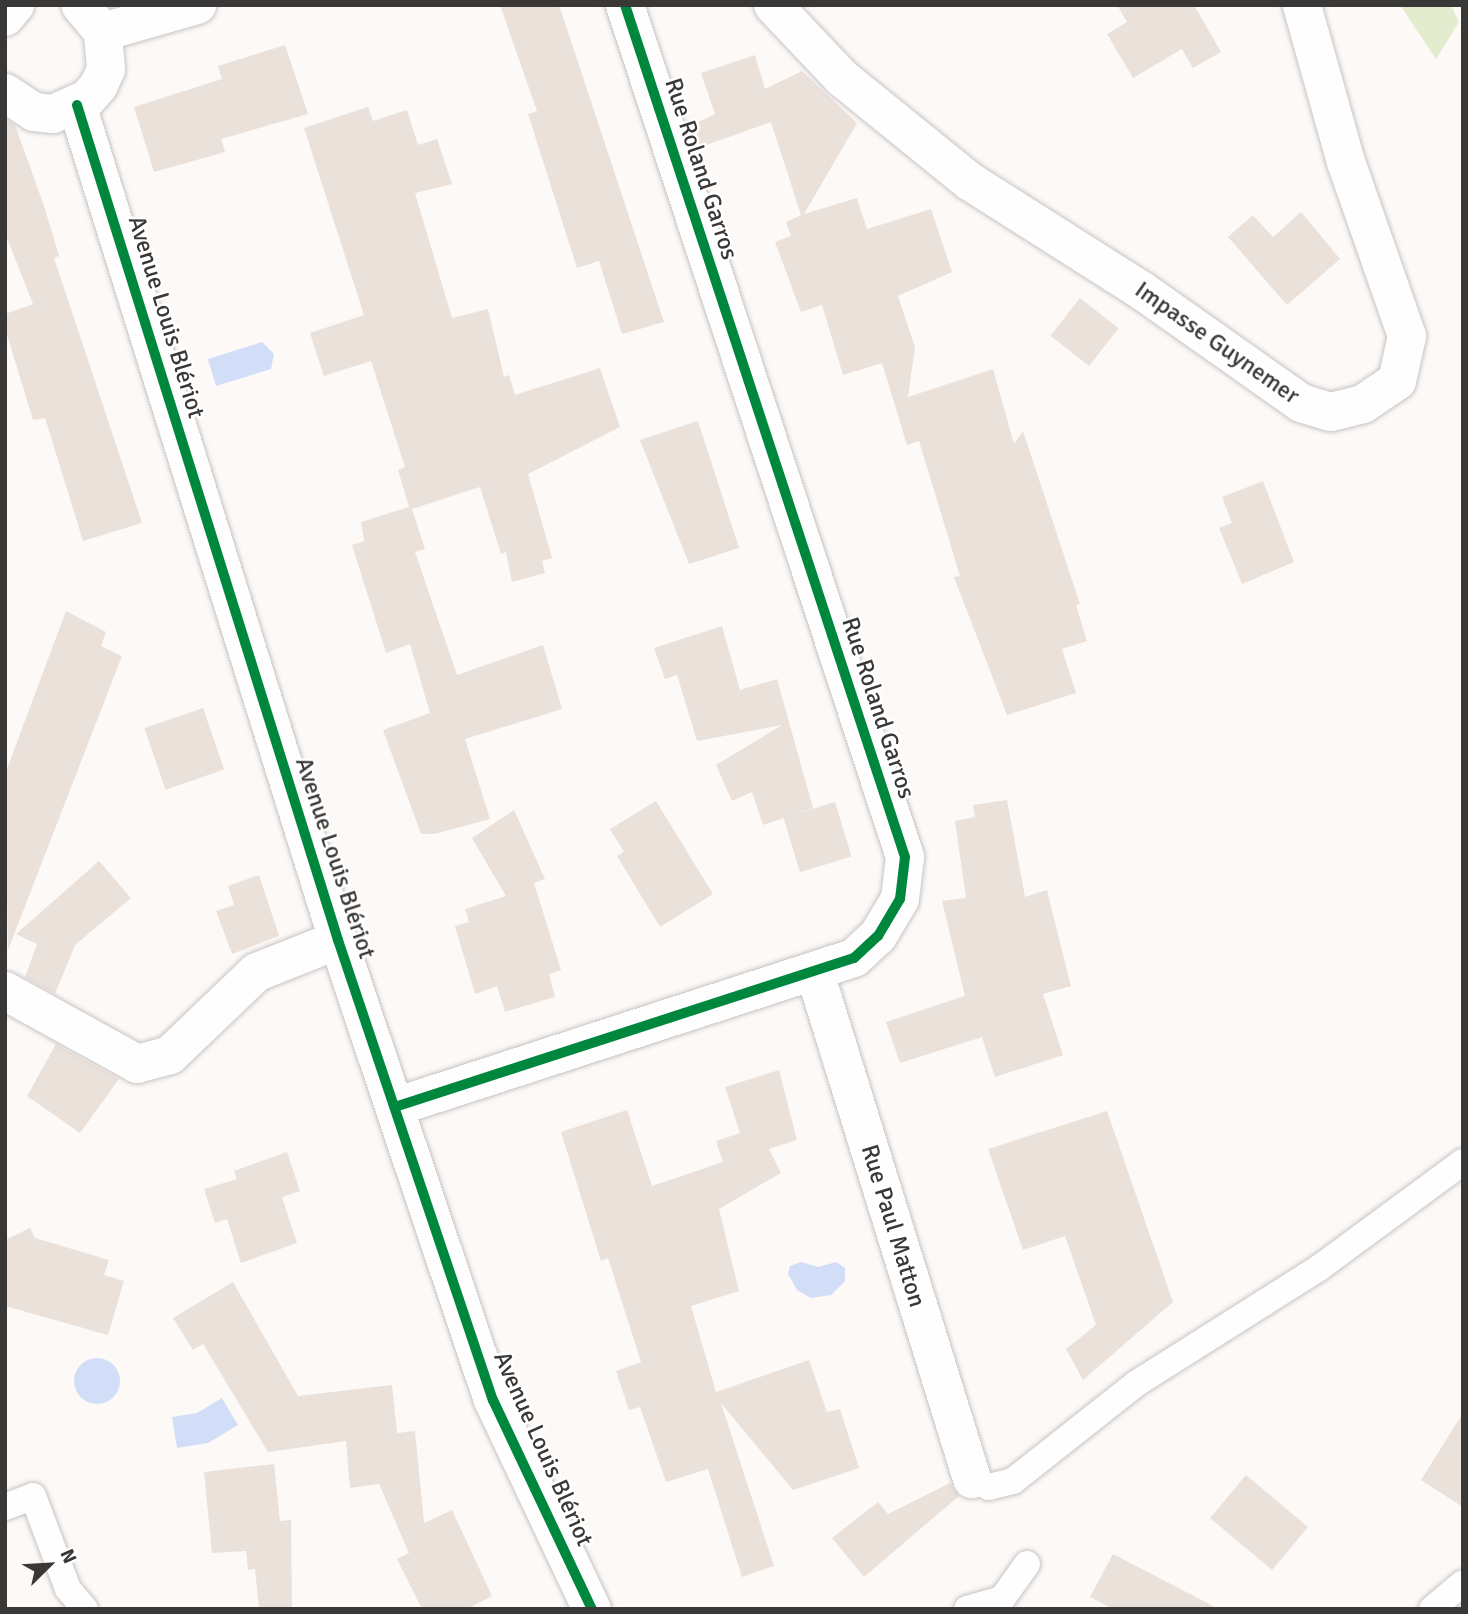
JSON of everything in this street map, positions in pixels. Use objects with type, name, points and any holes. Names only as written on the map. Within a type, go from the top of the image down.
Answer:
[{"type":"street","points":[[5,17],[15,5]]},
{"type":"street","points":[[5,93],[34,112],[53,114],[77,105],[99,85],[106,69],[92,19],[197,5]]},
{"type":"street","name":"Rue Roland Garros","points":[[398,1106],[815,973],[854,958],[878,936],[900,900],[905,857],[625,5]]},
{"type":"street","name":"Impasse Guynemer","points":[[773,5],[842,78],[970,181],[1141,290],[1301,403],[1331,412],[1363,404],[1397,381],[1407,336],[1346,162],[1302,5]]},
{"type":"street","name":"Avenue Louis Blériot","points":[[77,105],[338,940],[398,1106],[493,1400],[592,1609]]},
{"type":"street","points":[[5,991],[137,1064],[170,1055],[257,972],[338,940]]},
{"type":"street","name":"Rue Paul Matton","points":[[815,973],[972,1479]]},
{"type":"lane","points":[[972,1479],[989,1487],[1013,1481],[1137,1383],[1319,1268],[1463,1163]]},
{"type":"lane","points":[[5,1507],[33,1496],[68,1589],[85,1609]]},
{"type":"lane","points":[[967,1609],[1002,1599],[1027,1564]]},
{"type":"lane","points":[[1432,1609],[1463,1583]]},
{"type":"green space","points":[[1400,5],[1451,5],[1459,22],[1436,59]]},
{"type":"water","points":[[262,342],[274,354],[271,369],[216,386],[208,359]]},
{"type":"water","points":[[801,1262],[818,1267],[836,1262],[845,1268],[845,1281],[831,1295],[811,1298],[797,1290],[788,1274],[790,1266]]},
{"type":"water","points":[[97,1358],[113,1365],[120,1381],[113,1397],[97,1404],[81,1397],[74,1381],[81,1365]]},
{"type":"water","points":[[222,1398],[238,1425],[208,1443],[177,1448],[172,1417],[197,1413]]},
{"type":"building","points":[[500,5],[559,5],[664,322],[622,334],[599,261],[577,268],[528,114],[537,111]]},
{"type":"building","points":[[1117,5],[1194,5],[1221,52],[1193,68],[1182,49],[1133,78],[1107,34],[1127,22]]},
{"type":"building","points":[[285,45],[308,114],[221,139],[225,152],[154,172],[134,107],[222,79],[218,66]]},
{"type":"building","points":[[755,55],[765,89],[802,71],[857,123],[804,214],[857,198],[867,229],[931,209],[952,272],[898,296],[915,347],[908,397],[993,369],[1014,444],[1023,431],[1080,604],[1076,605],[1087,641],[1062,649],[1076,693],[1007,715],[954,577],[960,576],[919,441],[907,445],[882,363],[843,375],[822,305],[801,312],[775,242],[791,236],[786,222],[801,215],[771,122],[695,149],[688,127],[715,114],[701,73]]},
{"type":"building","points":[[368,107],[373,121],[407,110],[418,145],[437,139],[452,184],[415,193],[452,318],[488,309],[504,377],[509,375],[515,395],[600,368],[620,427],[528,474],[552,558],[542,561],[545,573],[512,582],[506,552],[501,554],[480,487],[412,509],[425,549],[415,552],[457,675],[543,645],[562,709],[465,739],[490,819],[434,834],[421,834],[383,730],[430,713],[410,644],[386,653],[352,545],[364,541],[361,522],[409,507],[398,470],[405,467],[371,361],[324,376],[310,333],[364,315],[304,128]]},
{"type":"building","points":[[5,119],[15,125],[44,206],[59,256],[54,258],[142,523],[83,541],[45,418],[33,420],[5,328],[5,314],[33,304],[5,233]]},
{"type":"building","points":[[1301,212],[1340,259],[1287,305],[1228,237],[1253,215],[1273,237]]},
{"type":"building","points":[[1080,298],[1119,328],[1089,366],[1050,336]]},
{"type":"building","points":[[698,421],[739,548],[689,564],[640,440]]},
{"type":"building","points":[[1263,481],[1294,562],[1242,584],[1219,528],[1232,523],[1222,497]]},
{"type":"building","points":[[66,611],[106,632],[101,646],[122,656],[8,950],[5,774]]},
{"type":"building","points":[[722,626],[740,690],[777,679],[813,808],[763,825],[752,792],[732,801],[716,765],[782,725],[697,741],[677,675],[665,679],[654,648]]},
{"type":"building","points":[[203,708],[224,769],[166,790],[144,728]]},
{"type":"building","points":[[1007,800],[1025,897],[1047,890],[1071,986],[1043,994],[1063,1055],[995,1077],[982,1037],[900,1063],[886,1022],[965,996],[942,901],[966,898],[955,821],[975,817],[973,805]]},
{"type":"building","points":[[656,801],[713,894],[660,927],[617,856],[624,852],[610,829]]},
{"type":"building","points":[[835,802],[852,857],[800,872],[783,818]]},
{"type":"building","points":[[514,810],[545,879],[534,883],[561,970],[549,974],[555,997],[505,1012],[497,986],[475,994],[455,926],[469,922],[465,909],[506,896],[472,838]]},
{"type":"building","points":[[99,861],[131,898],[75,945],[55,994],[25,977],[37,944],[16,934]]},
{"type":"building","points":[[259,875],[279,936],[232,954],[216,911],[234,905],[228,886]]},
{"type":"building","points":[[56,1044],[119,1079],[80,1133],[27,1096]]},
{"type":"building","points":[[779,1070],[797,1140],[769,1149],[781,1173],[719,1209],[739,1291],[691,1306],[716,1392],[809,1360],[827,1412],[840,1409],[859,1468],[793,1490],[721,1403],[774,1566],[742,1577],[708,1469],[666,1482],[640,1407],[629,1410],[616,1371],[641,1362],[608,1258],[601,1261],[561,1132],[627,1110],[652,1186],[723,1162],[716,1141],[740,1133],[725,1087]]},
{"type":"building","points":[[1107,1111],[1173,1302],[1083,1380],[1066,1349],[1096,1325],[1065,1236],[1023,1250],[988,1149]]},
{"type":"building","points":[[287,1152],[300,1191],[282,1197],[297,1243],[241,1263],[227,1219],[215,1223],[204,1189],[237,1179],[234,1171]]},
{"type":"building","points":[[30,1228],[35,1238],[109,1260],[104,1275],[124,1281],[108,1335],[5,1306],[5,1240]]},
{"type":"building","points":[[233,1282],[298,1396],[392,1385],[397,1433],[415,1431],[424,1523],[452,1510],[492,1596],[467,1609],[422,1609],[397,1559],[409,1553],[379,1484],[350,1488],[346,1441],[268,1452],[203,1344],[193,1350],[173,1318]]},
{"type":"building","points":[[1463,1413],[1463,1507],[1421,1480]]},
{"type":"building","points":[[274,1464],[280,1521],[291,1520],[292,1609],[259,1609],[255,1569],[248,1570],[246,1551],[212,1553],[204,1472]]},
{"type":"building","points":[[1246,1475],[1308,1527],[1272,1570],[1210,1518]]},
{"type":"building","points":[[950,1483],[959,1496],[864,1577],[832,1538],[878,1502],[888,1514]]},
{"type":"building","points":[[1113,1554],[1219,1609],[1113,1609],[1090,1597]]},
{"type":"cycle path","points":[[398,1106],[854,958],[878,936],[900,899],[905,857],[625,5]]},
{"type":"cycle path","points":[[77,105],[338,940],[493,1400],[592,1609]]}]
